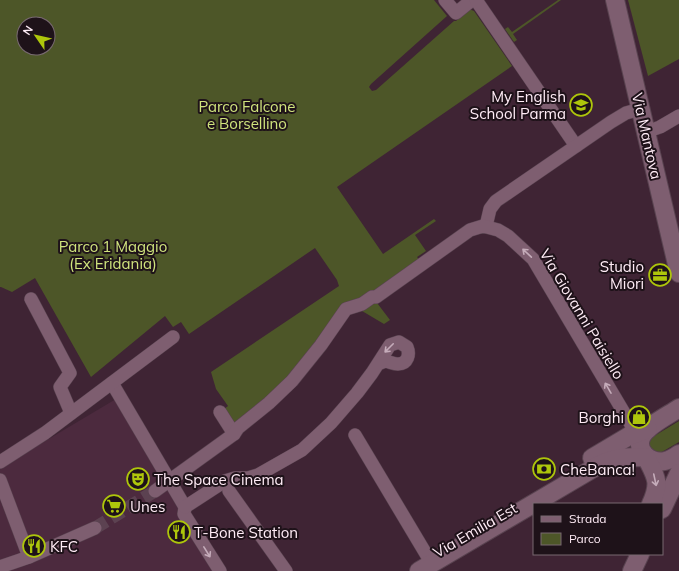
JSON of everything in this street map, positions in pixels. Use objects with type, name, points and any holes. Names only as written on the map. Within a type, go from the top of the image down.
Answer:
[{"type":"main road","name":"Via Mantova","points":[[615,0],[640,109],[676,251],[679,273]]},
{"type":"main road","name":"Via Emilia Est","points":[[426,564],[629,436],[642,431],[679,408]]},
{"type":"main road","points":[[642,431],[643,435],[640,441],[640,447],[657,483],[651,503]]},
{"type":"main road","name":"Via Emilia Est","points":[[405,571],[426,564],[603,462],[621,457],[646,457],[658,462],[666,461],[679,454]]},
{"type":"main road","points":[[663,507],[679,473]]},
{"type":"main road","points":[[620,571],[628,555]]},
{"type":"main road","points":[[632,571],[640,555]]},
{"type":"street","points":[[445,0],[456,13],[472,0]]},
{"type":"street","points":[[476,0],[576,146]]},
{"type":"street","points":[[155,491],[234,434],[238,428],[269,403],[292,381],[321,346],[346,309],[362,304],[372,297],[376,297],[470,230],[486,226],[489,212],[493,204],[621,116],[640,109]]},
{"type":"street","points":[[646,132],[660,128],[679,116]]},
{"type":"street","name":"Via Giovanni Paisiello","points":[[486,226],[505,234],[534,261],[642,431]]},
{"type":"street","points":[[31,299],[70,373],[60,386],[71,413]]},
{"type":"street","points":[[0,462],[34,441],[173,337]]},
{"type":"street","points":[[185,507],[225,481],[234,478],[248,478],[258,475],[302,450],[331,423],[348,404],[378,364]]},
{"type":"street","points":[[112,383],[185,507],[184,514],[220,571]]},
{"type":"street","points":[[220,412],[234,434]]},
{"type":"street","points":[[355,435],[426,564]]},
{"type":"street","points":[[0,480],[29,557]]},
{"type":"street","points":[[229,491],[286,571]]},
{"type":"street","points":[[0,566],[29,557],[95,528]]},
{"type":"shaded area","points":[[116,399],[218,571],[0,571],[0,468]]},
{"type":"green space","name":"Parco Falcone e Borsellino","points":[[0,0],[434,0],[447,16],[371,84],[369,87],[372,91],[376,90],[469,9],[474,11],[512,66],[337,187],[383,254],[434,219],[436,221],[415,235],[426,251],[417,257],[420,261],[371,295],[390,320],[384,324],[357,308],[349,313],[240,432],[223,410],[228,406],[216,389],[211,372],[339,286],[337,280],[315,248],[189,334],[181,322],[173,327],[165,316],[91,377],[35,278],[12,292],[1,287]]},
{"type":"green space","points":[[558,0],[561,0],[513,34],[517,40],[514,42],[505,29],[508,27],[512,32]]},
{"type":"green space","points":[[628,0],[679,0],[679,59],[648,76]]},
{"type":"green space","points":[[679,421],[679,442],[660,453],[655,453],[648,446],[651,438]]},
{"type":"tunnel","points":[[95,528],[155,491]]},
{"type":"place","name":"My English School Parma","points":[[581,105]]},
{"type":"place","name":"Studio Miori","points":[[660,275]]},
{"type":"place","name":"Borghi","points":[[639,417]]},
{"type":"place","name":"CheBanca!","points":[[544,469]]},
{"type":"place","name":"The Space Cinema","points":[[138,479]]},
{"type":"place","name":"Unes","points":[[114,506]]},
{"type":"place","name":"T-Bone Station","points":[[179,532]]},
{"type":"place","name":"KFC","points":[[34,546]]},
{"type":"park label","name":"Parco 1 Maggio (Ex Eridania)","points":[[113,254]]}]
